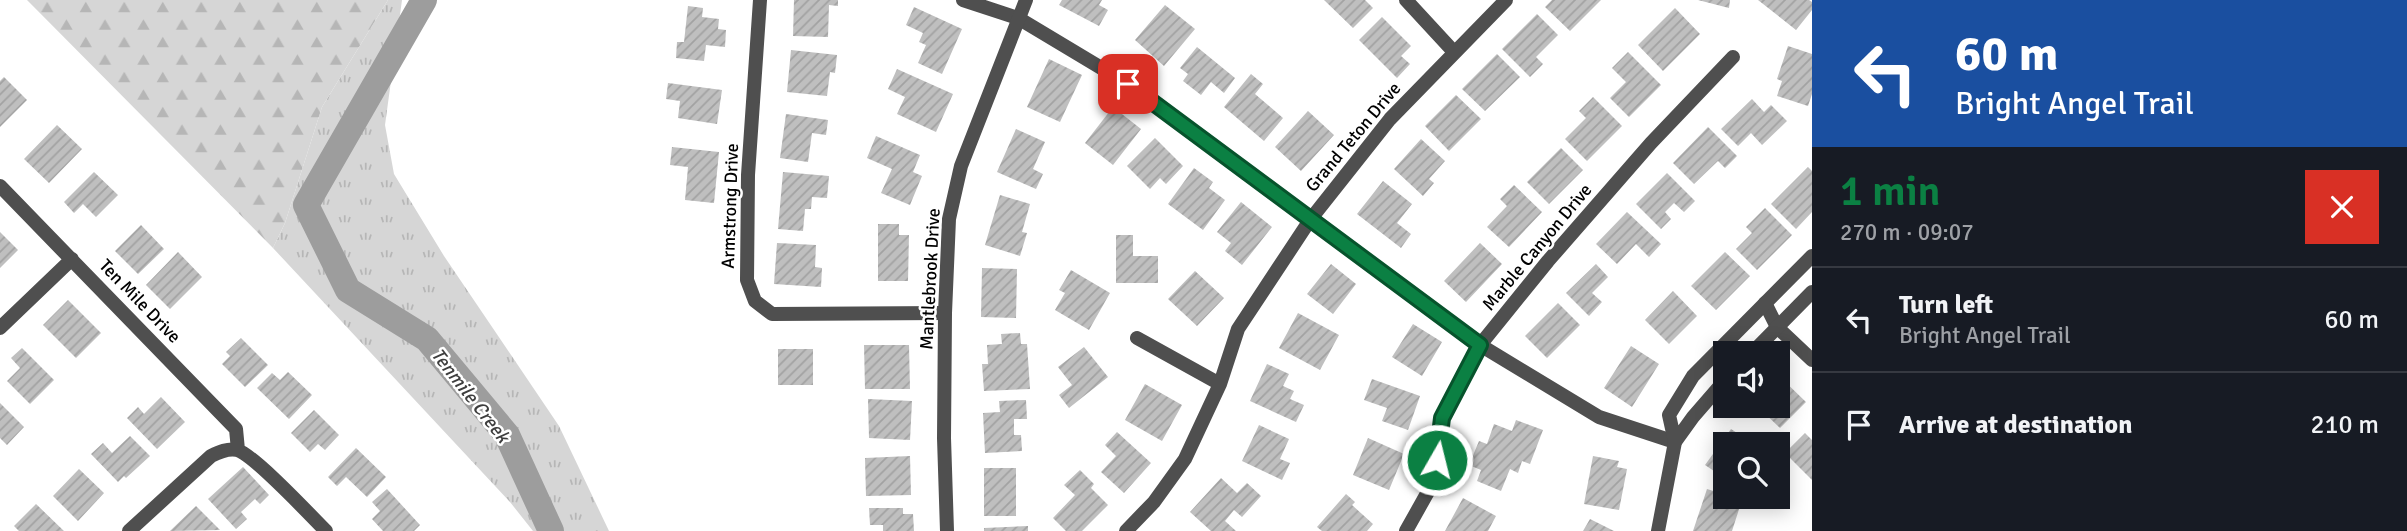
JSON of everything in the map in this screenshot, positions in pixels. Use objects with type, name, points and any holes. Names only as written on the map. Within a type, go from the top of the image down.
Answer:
[{"type":"street","name":"Armstrong Drive","points":[[760,0],[748,175],[747,280],[755,301],[772,314],[945,313]]},
{"type":"street","points":[[963,0],[1018,18],[1128,84],[1480,345],[1599,417],[1675,442]]},
{"type":"street","name":"Mantlebrook Drive","points":[[947,531],[944,438],[949,219],[961,166],[1026,0]]},
{"type":"street","points":[[1406,0],[1454,52]]},
{"type":"street","name":"Grand Teton Drive","points":[[1126,531],[1154,502],[1185,459],[1220,384],[1238,329],[1310,220],[1390,119],[1506,0]]},
{"type":"street","name":"Marble Canyon Drive","points":[[1406,531],[1434,481],[1442,418],[1480,345],[1548,261],[1651,143],[1733,57]]},
{"type":"street","name":"Ten Mile Drive","points":[[0,186],[236,429],[238,450]]},
{"type":"street","points":[[1675,442],[1669,415],[1693,376],[1812,256]]},
{"type":"street","points":[[0,328],[72,259]]},
{"type":"street","points":[[1764,341],[1812,292]]},
{"type":"street","points":[[1765,303],[1777,327],[1812,360]]},
{"type":"street","points":[[1138,338],[1220,384]]},
{"type":"street","points":[[1658,531],[1675,442],[1692,416],[1713,393]]},
{"type":"street","points":[[129,531],[211,456],[222,450],[238,450],[253,460],[326,531]]},
{"type":"green space","points":[[27,0],[388,0],[322,107],[285,223],[273,248]]},
{"type":"green space","points":[[388,0],[402,0],[385,125],[394,174],[444,256],[559,426],[609,531],[533,531],[510,502],[273,248],[285,223],[322,107]]},
{"type":"building","points":[[794,0],[838,0],[838,6],[829,5],[828,37],[793,36]]},
{"type":"building","points":[[1062,0],[1102,0],[1099,5],[1108,10],[1099,26],[1059,5]]},
{"type":"building","points":[[1324,0],[1365,0],[1373,8],[1353,28]]},
{"type":"building","points":[[1552,0],[1601,0],[1570,31],[1545,7]]},
{"type":"building","points":[[1698,0],[1730,0],[1729,8]]},
{"type":"building","points":[[1758,0],[1809,0],[1812,2],[1812,10],[1796,30]]},
{"type":"building","points":[[1165,5],[1195,29],[1164,66],[1135,40]]},
{"type":"building","points":[[688,6],[703,8],[702,17],[719,19],[718,29],[726,30],[725,47],[706,45],[704,61],[676,58],[677,42],[684,42]]},
{"type":"building","points":[[914,7],[962,29],[942,74],[918,63],[926,45],[919,42],[923,33],[906,25]]},
{"type":"building","points":[[1675,8],[1700,34],[1663,71],[1638,45]]},
{"type":"building","points":[[1537,14],[1558,35],[1536,57],[1543,64],[1530,77],[1502,49]]},
{"type":"building","points":[[1382,17],[1411,46],[1401,56],[1410,64],[1397,78],[1359,40]]},
{"type":"building","points":[[1788,46],[1812,54],[1812,94],[1808,106],[1777,96],[1782,81],[1777,79]]},
{"type":"building","points":[[1197,47],[1235,78],[1224,93],[1211,82],[1201,95],[1183,81],[1188,74],[1180,68]]},
{"type":"building","points":[[791,50],[837,55],[835,73],[830,72],[827,96],[787,92]]},
{"type":"building","points":[[1628,52],[1661,85],[1629,117],[1610,98],[1626,82],[1612,68]]},
{"type":"building","points":[[1497,54],[1520,77],[1485,111],[1462,89]]},
{"type":"building","points":[[1049,59],[1082,75],[1060,122],[1027,107]]},
{"type":"building","points":[[897,69],[953,94],[936,132],[897,114],[905,97],[888,89]]},
{"type":"building","points":[[1251,74],[1263,84],[1255,94],[1283,118],[1264,141],[1224,107]]},
{"type":"building","points":[[4,77],[27,100],[0,127],[0,81]]},
{"type":"building","points":[[668,83],[722,90],[717,124],[678,118],[680,101],[666,99]]},
{"type":"building","points":[[1456,95],[1481,119],[1449,151],[1425,126]]},
{"type":"building","points":[[1593,97],[1622,126],[1587,161],[1565,139],[1586,118],[1579,111]]},
{"type":"building","points":[[1752,99],[1764,112],[1771,105],[1787,121],[1762,145],[1751,133],[1738,146],[1721,129]]},
{"type":"building","points":[[1113,107],[1141,129],[1113,165],[1085,143]]},
{"type":"building","points":[[1308,111],[1334,135],[1301,171],[1275,147]]},
{"type":"building","points":[[786,114],[828,120],[826,135],[812,133],[808,162],[780,158]]},
{"type":"building","points":[[57,125],[82,149],[49,183],[24,159]]},
{"type":"building","points":[[1708,127],[1737,156],[1725,168],[1718,161],[1694,184],[1673,163]]},
{"type":"building","points":[[1016,129],[1045,142],[1033,169],[1043,174],[1036,189],[997,172]]},
{"type":"building","points":[[876,136],[920,155],[913,172],[922,176],[910,205],[881,193],[892,169],[867,158]]},
{"type":"building","points":[[1155,138],[1183,166],[1166,184],[1160,178],[1150,189],[1127,166]]},
{"type":"building","points":[[1421,139],[1445,161],[1429,179],[1434,183],[1423,196],[1394,169]]},
{"type":"building","points":[[672,147],[719,152],[714,203],[685,200],[688,167],[670,165]]},
{"type":"building","points":[[1561,148],[1583,170],[1549,204],[1527,182]]},
{"type":"building","points":[[1808,167],[1812,171],[1812,212],[1796,229],[1771,204]]},
{"type":"building","points":[[1194,168],[1213,182],[1209,188],[1225,200],[1203,230],[1168,204]]},
{"type":"building","points":[[94,172],[118,195],[96,217],[83,204],[74,213],[64,202]]},
{"type":"building","points":[[783,172],[829,176],[827,198],[812,197],[811,209],[805,209],[803,231],[778,229]]},
{"type":"building","points":[[1667,173],[1695,201],[1684,212],[1674,203],[1665,212],[1671,219],[1661,229],[1636,204]]},
{"type":"building","points":[[1383,181],[1412,204],[1397,223],[1411,234],[1401,248],[1357,214]]},
{"type":"building","points":[[1514,185],[1542,212],[1509,247],[1487,227],[1507,206],[1500,199]]},
{"type":"building","points":[[1000,195],[1030,204],[1022,232],[1027,233],[1020,256],[985,245]]},
{"type":"building","points":[[1241,202],[1272,227],[1242,265],[1225,251],[1231,243],[1217,232]]},
{"type":"building","points":[[1765,208],[1792,235],[1757,270],[1736,249],[1752,233],[1746,227]]},
{"type":"building","points":[[1627,212],[1661,244],[1649,257],[1636,244],[1617,264],[1596,244]]},
{"type":"building","points":[[878,224],[899,224],[899,235],[909,235],[908,281],[878,281]]},
{"type":"building","points":[[141,225],[164,249],[138,274],[115,251]]},
{"type":"building","points":[[0,232],[18,250],[0,268]]},
{"type":"building","points":[[1116,235],[1133,235],[1133,256],[1158,256],[1158,283],[1116,283]]},
{"type":"building","points":[[777,243],[816,245],[815,267],[822,268],[821,287],[774,284]]},
{"type":"building","points":[[1480,243],[1502,264],[1466,302],[1444,281]]},
{"type":"building","points":[[178,252],[202,277],[170,309],[146,285]]},
{"type":"building","points":[[1725,252],[1750,276],[1716,310],[1691,286]]},
{"type":"building","points":[[1331,264],[1356,284],[1333,314],[1307,294]]},
{"type":"building","points":[[1596,264],[1608,277],[1592,293],[1602,302],[1589,316],[1566,293]]},
{"type":"building","points":[[982,268],[1017,269],[1016,318],[981,317]]},
{"type":"building","points":[[1071,270],[1110,293],[1089,330],[1055,310],[1065,293],[1059,290]]},
{"type":"building","points":[[1195,271],[1224,298],[1197,326],[1168,299]]},
{"type":"building","points":[[1673,291],[1697,316],[1669,344],[1645,320]]},
{"type":"building","points":[[68,300],[101,333],[76,358],[43,325]]},
{"type":"building","points":[[1558,303],[1580,325],[1547,358],[1525,336]]},
{"type":"building","points":[[1298,313],[1339,335],[1320,370],[1279,348]]},
{"type":"building","points":[[1413,324],[1442,342],[1422,376],[1392,357]]},
{"type":"building","points":[[1020,333],[1021,344],[1027,344],[1030,389],[984,391],[982,364],[988,364],[987,345],[1002,344],[1001,334]]},
{"type":"building","points":[[241,338],[268,365],[245,387],[222,364],[230,356],[226,352]]},
{"type":"building","points":[[864,345],[909,345],[910,389],[865,389]]},
{"type":"building","points":[[1631,346],[1659,364],[1632,407],[1604,388]]},
{"type":"building","points":[[1084,347],[1108,377],[1069,408],[1059,395],[1072,385],[1058,367]]},
{"type":"building","points":[[22,348],[54,380],[30,404],[7,381],[20,368],[11,358]]},
{"type":"building","points":[[778,349],[813,349],[813,385],[778,385]]},
{"type":"building","points":[[1267,364],[1289,374],[1283,386],[1294,391],[1290,399],[1304,405],[1296,422],[1250,401]]},
{"type":"building","points":[[288,372],[312,395],[289,419],[257,388],[272,373],[280,380]]},
{"type":"building","points":[[1372,379],[1420,396],[1408,430],[1382,421],[1387,408],[1364,400]]},
{"type":"building","points":[[1145,384],[1182,405],[1162,441],[1125,420]]},
{"type":"building","points":[[1790,387],[1806,402],[1790,418]]},
{"type":"building","points":[[161,397],[185,422],[157,449],[127,418],[138,407],[144,414]]},
{"type":"building","points":[[868,399],[912,401],[910,440],[869,438]]},
{"type":"building","points":[[1026,400],[1027,419],[1014,419],[1014,435],[1021,435],[1022,451],[985,453],[983,413],[1000,412],[999,401]]},
{"type":"building","points":[[0,403],[24,427],[7,445],[0,438]]},
{"type":"building","points":[[314,410],[339,435],[325,450],[318,444],[310,452],[291,433]]},
{"type":"building","points":[[1770,418],[1790,418],[1780,428]]},
{"type":"building","points":[[1516,420],[1543,430],[1530,464],[1522,461],[1518,473],[1510,469],[1501,491],[1477,481],[1481,470],[1469,465],[1479,441],[1487,444],[1494,424],[1512,431]]},
{"type":"building","points":[[1259,425],[1289,439],[1280,459],[1290,463],[1282,480],[1242,461]]},
{"type":"building","points":[[1117,432],[1151,463],[1124,493],[1101,472],[1116,456],[1105,445]]},
{"type":"building","points":[[1805,433],[1812,440],[1812,480],[1790,458],[1790,448]]},
{"type":"building","points":[[130,436],[150,456],[118,482],[91,454],[103,443],[112,453]]},
{"type":"building","points":[[1368,438],[1404,454],[1389,490],[1353,475]]},
{"type":"building","points":[[356,448],[386,477],[367,497],[346,477],[337,486],[328,477]]},
{"type":"building","points":[[1713,454],[1713,470],[1705,465]]},
{"type":"building","points":[[910,456],[911,495],[866,496],[865,458]]},
{"type":"building","points":[[1593,456],[1619,461],[1617,467],[1627,469],[1619,510],[1584,504]]},
{"type":"building","points":[[243,467],[269,495],[260,504],[255,499],[241,512],[247,519],[236,529],[208,499]]},
{"type":"building","points":[[984,468],[1016,468],[1016,516],[984,516]]},
{"type":"building","points":[[79,469],[104,493],[78,521],[53,496]]},
{"type":"building","points":[[1080,470],[1094,484],[1091,488],[1108,505],[1082,531],[1066,531],[1053,518],[1075,495],[1064,485]]},
{"type":"building","points":[[1221,478],[1237,493],[1247,483],[1261,496],[1242,517],[1234,510],[1225,521],[1236,531],[1211,531],[1190,512]]},
{"type":"building","points":[[387,489],[420,525],[414,531],[383,531],[372,519],[380,511],[372,502]]},
{"type":"building","points":[[1707,489],[1713,491],[1713,509],[1739,509],[1732,531],[1693,531]]},
{"type":"building","points":[[1346,494],[1355,502],[1352,505],[1373,524],[1367,531],[1322,531],[1317,527]]},
{"type":"building","points":[[1463,498],[1496,516],[1488,531],[1445,531]]},
{"type":"building","points":[[36,504],[64,531],[19,531],[14,526]]},
{"type":"building","points":[[196,506],[220,530],[170,531]]},
{"type":"building","points":[[869,508],[903,508],[903,514],[913,514],[914,531],[883,531],[883,525],[870,525]]},
{"type":"building","points":[[1590,519],[1614,531],[1583,531]]},
{"type":"building","points":[[1028,526],[1028,531],[984,531],[984,528]]},
{"type":"waterway","name":"Tenmile Creek","points":[[424,0],[306,205],[348,290],[427,339],[507,435],[551,531]]},
{"type":"route","points":[[1128,84],[1480,345],[1442,418],[1437,460]]}]
